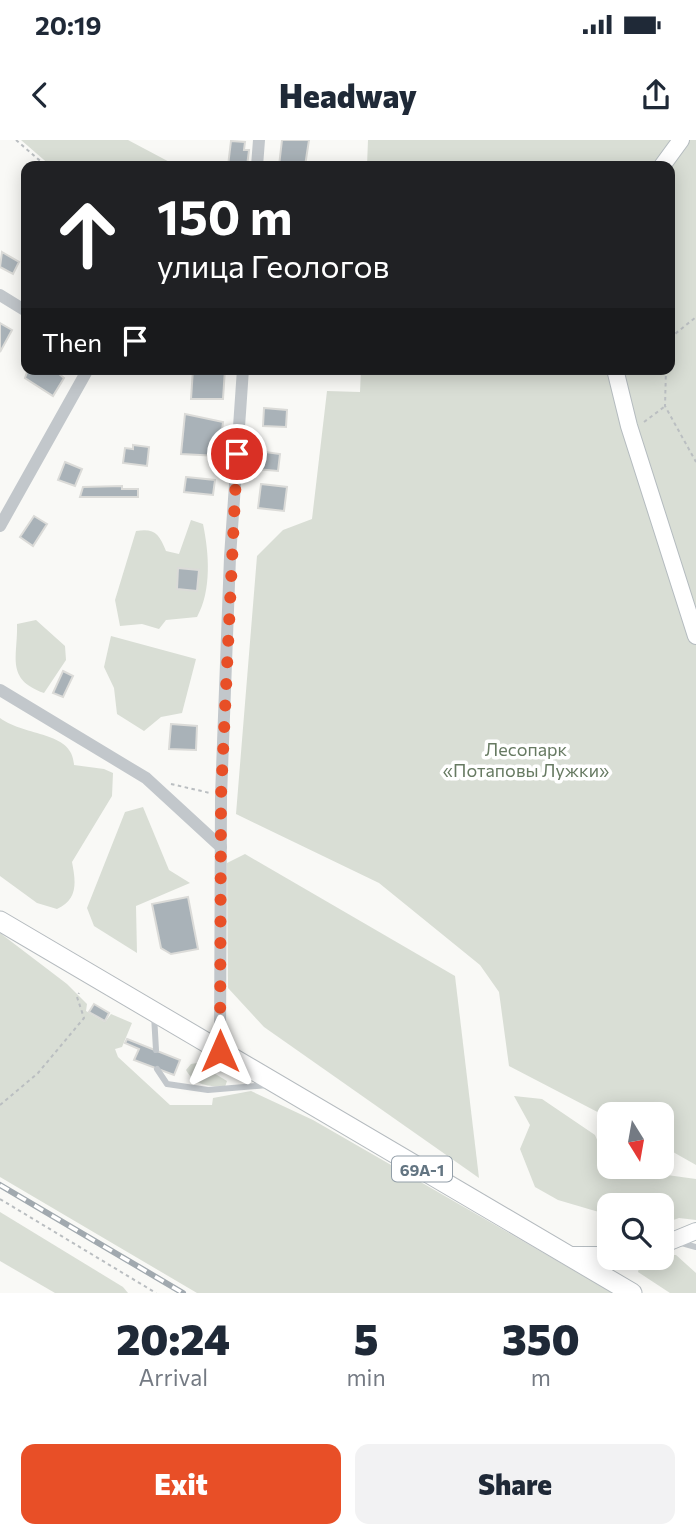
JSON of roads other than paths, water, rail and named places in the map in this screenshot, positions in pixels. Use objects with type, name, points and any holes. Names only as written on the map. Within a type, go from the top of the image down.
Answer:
[{"type":"main road","name":"69А-1","points":[[0,921],[569,1255]]},
{"type":"main road","points":[[569,1255],[632,1293]]},
{"type":"street","points":[[257,161],[259,140]]},
{"type":"street","points":[[666,161],[681,140]]},
{"type":"street","points":[[0,295],[21,308]]},
{"type":"street","points":[[0,526],[85,375]]},
{"type":"street","points":[[220,1051],[221,796],[230,557],[243,375]]},
{"type":"street","points":[[616,375],[629,426],[696,636]]},
{"type":"street","points":[[0,690],[146,778],[221,847]]},
{"type":"street","points":[[674,1241],[696,1231]]},
{"type":"street","points":[[569,1255],[597,1256]]},
{"type":"street","points":[[606,1270],[607,1278]]},
{"type":"lane","points":[[154,1013],[156,1050]]},
{"type":"lane","points":[[157,1069],[167,1084],[208,1090],[275,1084]]},
{"type":"lane","points":[[674,1244],[696,1247]]},
{"type":"railway","points":[[0,1185],[183,1293]]},
{"type":"park label","name":"Лесопарк «Потаповы Лужки»","points":[[526,759]]}]
